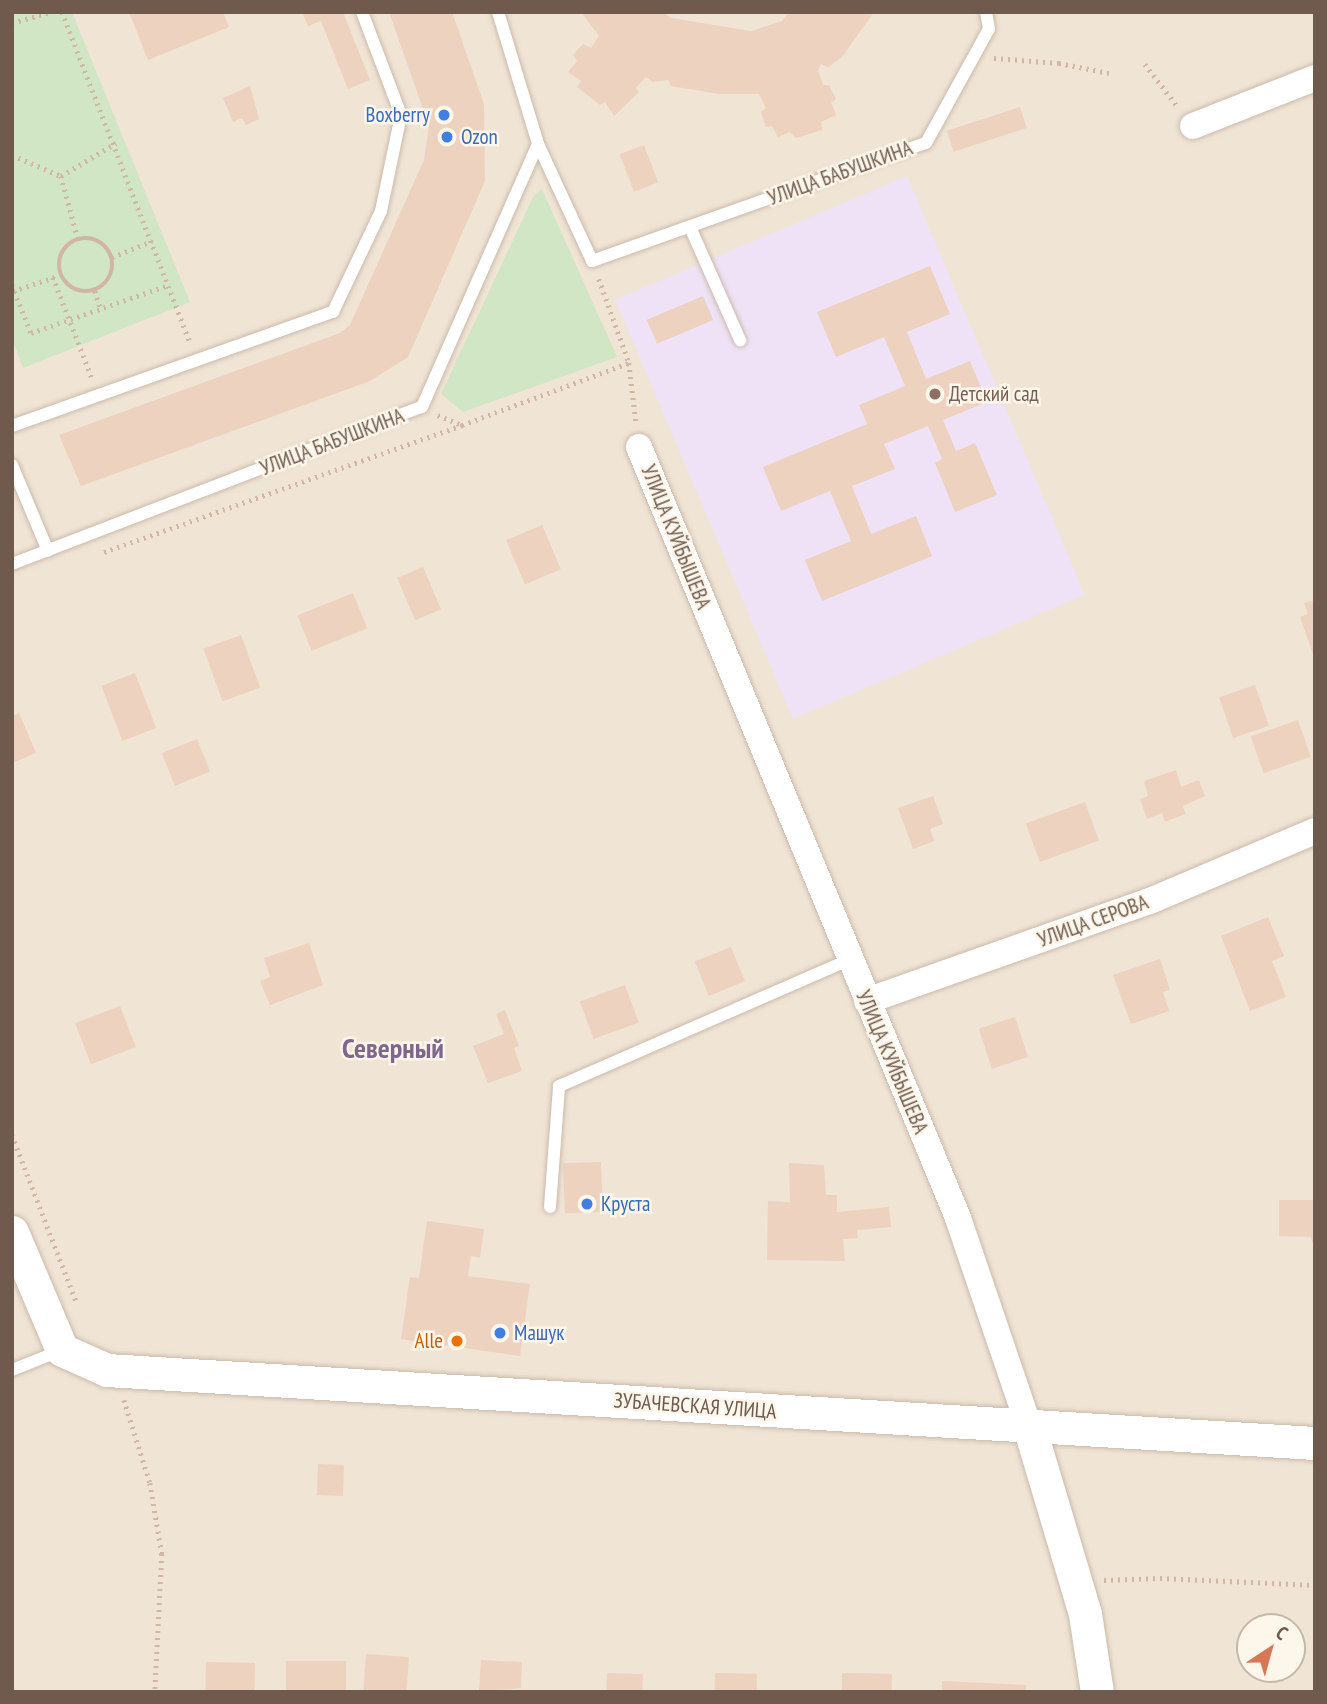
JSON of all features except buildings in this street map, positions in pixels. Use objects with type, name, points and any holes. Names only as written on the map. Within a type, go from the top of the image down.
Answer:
[{"type":"street","points":[[1193,126],[1315,78]]},
{"type":"street","name":"УЛИЦА КУЙБЫШЕВА","points":[[639,447],[958,1218],[1029,1426],[1075,1582],[1097,1692]]},
{"type":"street","name":"УЛИЦА СЕРОВА","points":[[867,1001],[1150,901],[1315,831]]},
{"type":"street","points":[[12,1232],[82,1360]]},
{"type":"street","name":"ЗУБАЧЕВСКАЯ УЛИЦА","points":[[82,1360],[1029,1426],[1315,1443]]},
{"type":"lane","points":[[12,426],[198,363],[333,312],[376,222],[401,115],[362,12]]},
{"type":"lane","points":[[498,12],[538,144],[592,261]]},
{"type":"lane","name":"УЛИЦА БАБУШКИНА","points":[[592,261],[926,143],[989,29],[986,12]]},
{"type":"lane","name":"УЛИЦА БАБУШКИНА","points":[[12,564],[422,407],[538,144]]},
{"type":"lane","points":[[690,227],[740,340]]},
{"type":"lane","points":[[12,465],[48,551]]},
{"type":"lane","points":[[550,1207],[559,1086],[849,960]]},
{"type":"lane","points":[[12,1370],[82,1360]]},
{"type":"path","points":[[12,23],[50,12]]},
{"type":"path","points":[[62,12],[116,143],[198,363]]},
{"type":"path","points":[[975,57],[1059,63],[1110,73]]},
{"type":"path","points":[[1144,64],[1193,126]]},
{"type":"path","points":[[61,176],[116,143]]},
{"type":"path","points":[[12,155],[61,176]]},
{"type":"path","points":[[61,176],[78,239]]},
{"type":"path","points":[[78,239],[95,239],[112,257],[113,271],[107,283],[95,291],[68,287],[60,275],[62,251],[78,239]]},
{"type":"path","points":[[112,257],[152,241]]},
{"type":"path","points":[[592,261],[629,363],[639,447]]},
{"type":"path","points":[[60,275],[13,289],[32,332],[169,285]]},
{"type":"path","points":[[52,277],[98,396]]},
{"type":"path","points":[[95,291],[101,310]]},
{"type":"path","points":[[93,556],[629,363]]},
{"type":"path","points":[[422,407],[462,425]]},
{"type":"path","points":[[12,1135],[79,1308]]},
{"type":"path","points":[[82,1360],[124,1400],[150,1483],[162,1554],[155,1692]]},
{"type":"path","points":[[1075,1582],[1160,1578],[1315,1585]]},
{"type":"shaded area","points":[[12,12],[1315,12],[1315,1692],[12,1692]]},
{"type":"shaded area","points":[[907,176],[1085,595],[793,719],[615,300]]},
{"type":"green space","points":[[72,12],[190,302],[23,368],[12,339],[12,13]]},
{"type":"green space","points":[[542,189],[617,357],[463,412],[441,394],[534,195]]},
{"type":"place","name":"Boxberry","points":[[444,115]]},
{"type":"place","name":"Ozon","points":[[447,137]]},
{"type":"place","name":"Детский сад","points":[[935,394]]},
{"type":"place","name":"Круста","points":[[587,1204]]},
{"type":"place","name":"Машук","points":[[500,1333]]},
{"type":"place","name":"Alle","points":[[457,1341]]},
{"type":"district","name":"Северный","points":[[393,1048]]}]
